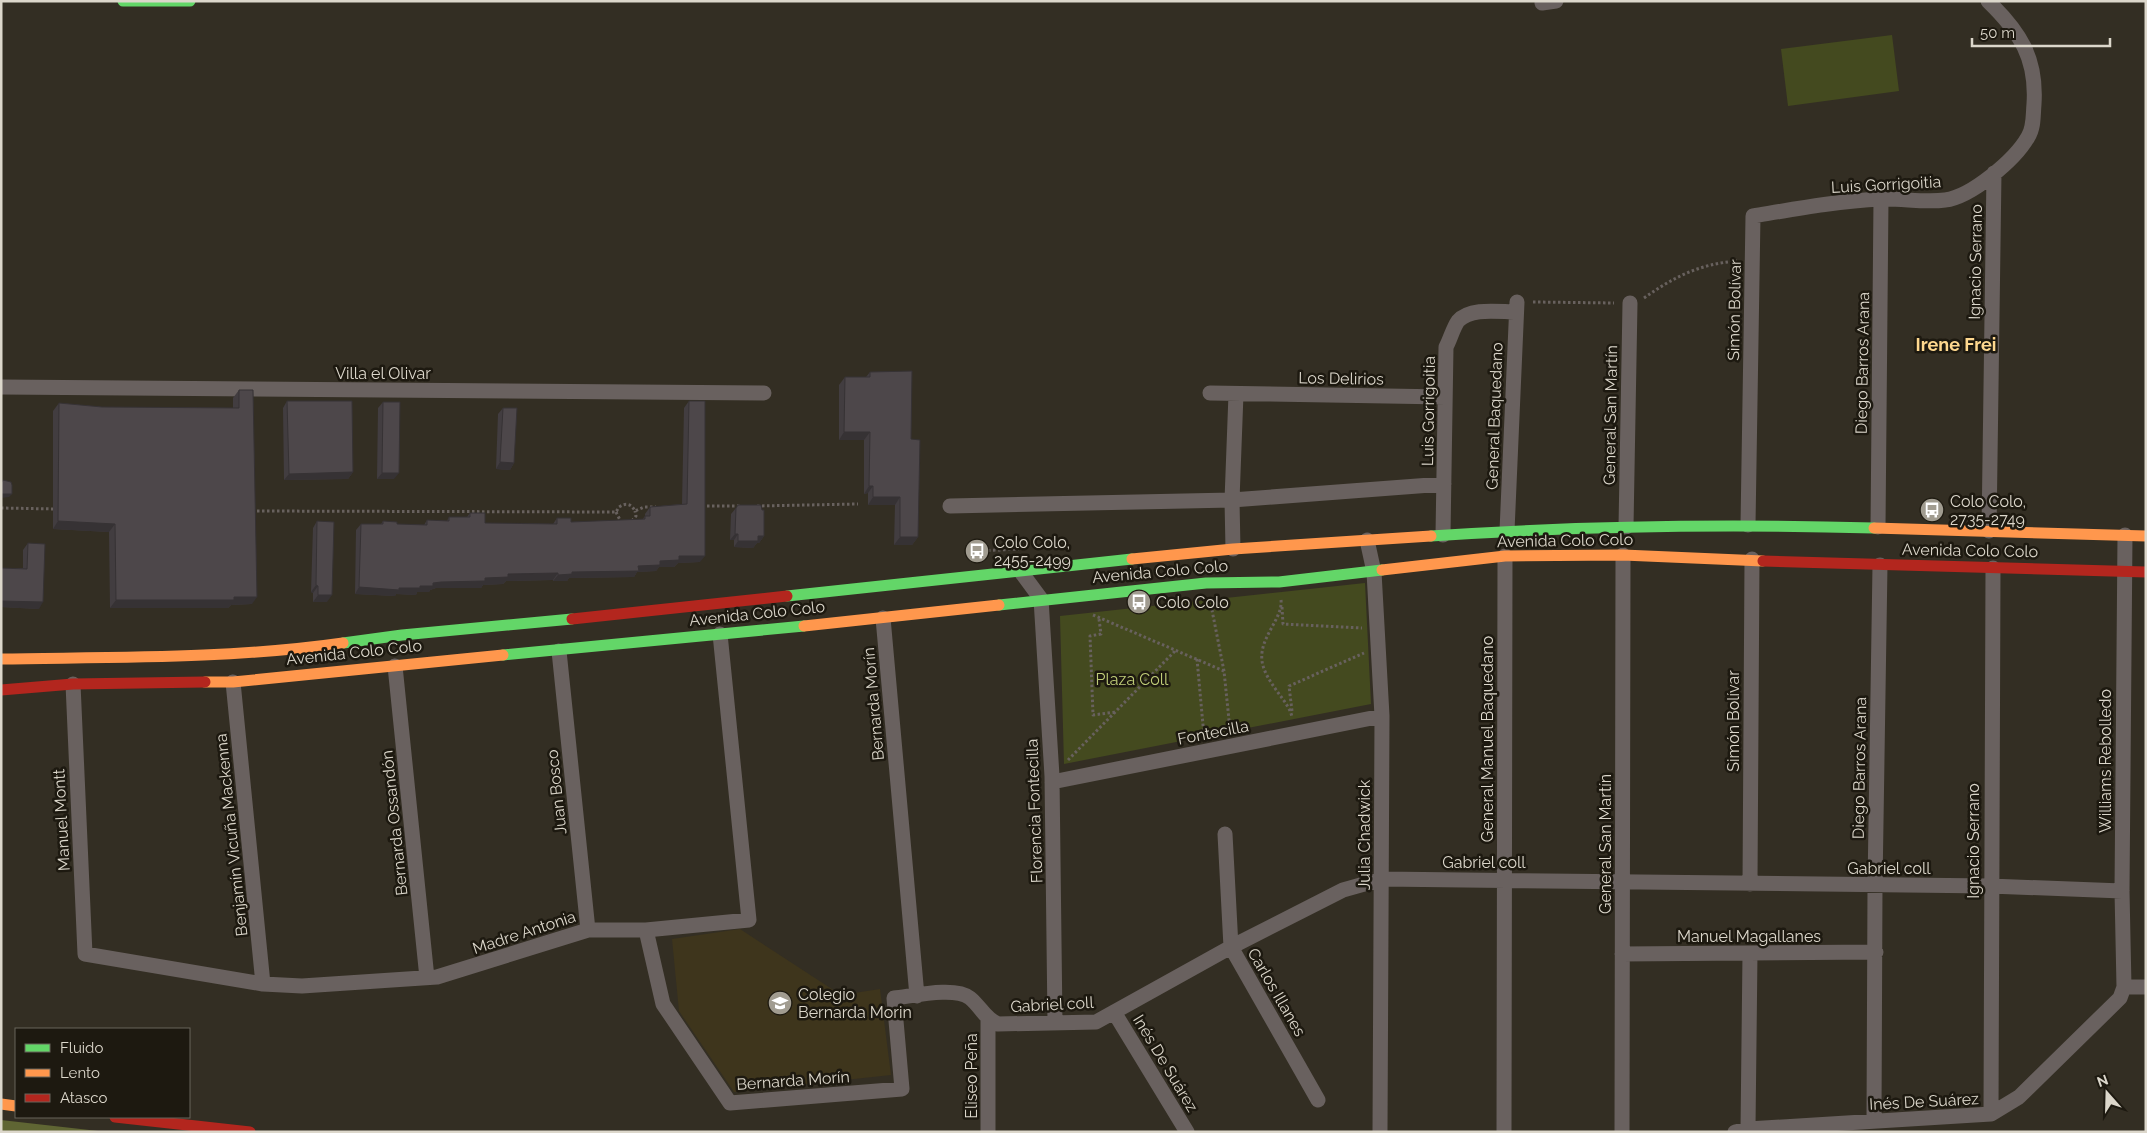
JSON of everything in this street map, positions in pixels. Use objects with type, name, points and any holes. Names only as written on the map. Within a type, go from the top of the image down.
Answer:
[{"type":"main road","points":[[127,2],[190,1]]},
{"type":"main road","name":"Avenida Colo Colo","points":[[206,655],[309,648],[402,635],[541,623],[882,585],[1233,550],[1507,531],[1748,524],[2146,536]]},
{"type":"main road","name":"Avenida Colo Colo","points":[[1,690],[72,684],[233,682],[559,651],[1206,583],[1279,582],[1505,556],[1752,559],[1880,565],[2146,572]]},
{"type":"main road","points":[[1,652],[206,655]]},
{"type":"main road","points":[[1,660],[206,655]]},
{"type":"main road","points":[[1,1104],[15,1106]]},
{"type":"main road","points":[[123,1118],[250,1132]]},
{"type":"street","name":"Luis Gorrigoitia","points":[[1753,216],[1800,208],[1881,199],[1946,200],[1968,192],[2013,156],[2029,137],[2032,126],[2035,85],[2034,70],[2025,48],[2001,7],[1988,1]]},
{"type":"street","name":"Ignacio Serrano","points":[[1989,530],[1994,173]]},
{"type":"street","name":"Diego Barros Arana","points":[[1878,527],[1881,199]]},
{"type":"street","name":"Simón Bolívar","points":[[1748,524],[1753,216]]},
{"type":"street","name":"General San Martín","points":[[1626,527],[1630,303]]},
{"type":"street","name":"Luis Gorrigoitia","points":[[1443,535],[1446,347],[1458,322],[1468,315],[1516,307]]},
{"type":"street","name":"General Baquedano","points":[[1507,531],[1516,307]]},
{"type":"street","name":"Villa el Olivar","points":[[1,387],[764,393]]},
{"type":"street","name":"Los Delirios","points":[[1210,393],[1446,397]]},
{"type":"street","points":[[1233,550],[1232,500],[1236,394]]},
{"type":"street","points":[[950,506],[1232,500],[1444,484]]},
{"type":"street","name":"Williams Rebolledo","points":[[2124,987],[2122,890],[2125,535]]},
{"type":"street","name":"Julia Chadwick","points":[[1367,540],[1374,572],[1382,716],[1380,1132]]},
{"type":"street","name":"General Manuel Baquedano","points":[[1504,1132],[1505,556]]},
{"type":"street","name":"General San Martín","points":[[1622,1132],[1623,556]]},
{"type":"street","name":"Simón Bolívar","points":[[1750,884],[1752,559]]},
{"type":"street","name":"Diego Barros Arana","points":[[1874,1121],[1875,886],[1880,565]]},
{"type":"street","name":"Ignacio Serrano","points":[[1991,1114],[1990,886],[1993,568]]},
{"type":"street","points":[[1021,572],[1041,599]]},
{"type":"street","name":"Florencia Fontecilla","points":[[1041,599],[1052,779],[1055,1023]]},
{"type":"street","name":"Bernarda Morín","points":[[883,618],[917,996]]},
{"type":"street","name":"Madre Antonia","points":[[85,954],[263,984],[302,986],[428,978],[452,974],[588,930],[646,930],[749,920],[720,634]]},
{"type":"street","name":"Juan Bosco","points":[[559,651],[588,930]]},
{"type":"street","name":"Bernarda Ossandón","points":[[395,666],[428,978]]},
{"type":"street","name":"Benjamín Vicuña Mackenna","points":[[233,682],[263,984]]},
{"type":"street","name":"Manuel Montt","points":[[72,684],[85,954]]},
{"type":"street","name":"Fontecilla","points":[[1052,779],[1205,752],[1382,716]]},
{"type":"street","name":"Carlos Illanes","points":[[1226,834],[1231,947],[1318,1100]]},
{"type":"street","name":"Gabriel coll","points":[[894,998],[954,992],[965,995],[980,1007],[988,1020],[1005,1024],[1096,1022],[1231,947],[1343,890],[1382,879],[1990,886],[2122,890]]},
{"type":"street","name":"Bernarda Morín","points":[[646,930],[663,1004],[730,1103],[902,1090],[894,998]]},
{"type":"street","name":"Manuel Magallanes","points":[[1622,954],[1876,952]]},
{"type":"street","points":[[1741,1130],[1750,953]]},
{"type":"street","points":[[2124,987],[2146,987]]},
{"type":"street","name":"Inés De Suárez","points":[[1741,1130],[1991,1114],[2025,1090],[2120,998],[2124,987]]},
{"type":"street","name":"Inés De Suárez","points":[[1114,1012],[1187,1132]]},
{"type":"street","name":"Eliseo Peña","points":[[988,1020],[988,1132]]},
{"type":"path","points":[[626,504],[630,505],[635,511],[636,516],[629,523],[620,522],[616,512],[619,507],[626,504]]},
{"type":"path","points":[[693,506],[858,504]]},
{"type":"path","points":[[635,511],[644,507],[664,507]]},
{"type":"path","points":[[1,508],[60,509]]},
{"type":"path","points":[[244,511],[616,512]]},
{"type":"path","points":[[1279,582],[1283,624],[1377,628]]},
{"type":"path","points":[[1206,583],[1224,671],[1232,746]]},
{"type":"path","points":[[1282,606],[1266,635],[1262,661],[1272,687],[1292,712]]},
{"type":"path","points":[[1091,614],[1224,671]]},
{"type":"path","points":[[1099,619],[1101,634],[1090,636],[1093,715],[1116,712]]},
{"type":"path","points":[[1294,734],[1289,686],[1378,646]]},
{"type":"path","points":[[1052,779],[1176,650]]},
{"type":"path","points":[[1197,659],[1205,752]]},
{"type":"shaded area","name":"Colegio Bernarda Morin","points":[[740,929],[841,995],[880,989],[891,1075],[734,1092],[679,1011],[672,939]]},
{"type":"green space","points":[[1892,35],[1899,91],[1788,106],[1781,49]]},
{"type":"green space","name":"Plaza Coll","points":[[1365,583],[1371,704],[1064,764],[1060,616]]},
{"type":"green space","points":[[1,1120],[107,1132],[1,1132]]},
{"type":"building","points":[[912,371],[911,439],[920,440],[918,537],[900,537],[900,497],[873,497],[873,486],[869,486],[870,432],[844,432],[845,377],[870,377],[870,372]]},
{"type":"building","points":[[239,390],[253,390],[257,597],[234,597],[234,600],[116,600],[115,524],[58,521],[59,403],[102,407],[239,408]]},
{"type":"building","points":[[287,401],[352,401],[353,472],[289,474]]},
{"type":"building","points":[[689,401],[705,401],[705,556],[679,556],[679,560],[660,561],[660,565],[638,566],[639,571],[572,572],[572,574],[558,575],[558,573],[508,574],[508,577],[485,578],[485,581],[441,582],[433,583],[433,586],[399,588],[399,590],[359,587],[361,524],[383,524],[383,521],[397,522],[397,524],[427,525],[427,520],[449,521],[449,517],[470,517],[470,513],[485,513],[485,523],[557,524],[557,518],[571,518],[571,522],[645,519],[645,516],[650,516],[650,507],[687,504]]},
{"type":"building","points":[[383,402],[400,402],[399,473],[382,473]]},
{"type":"building","points":[[503,408],[517,408],[514,463],[500,462]]},
{"type":"building","points":[[3,480],[11,482],[12,494],[1,494],[1,483]]},
{"type":"building","points":[[738,505],[761,505],[762,510],[764,510],[764,536],[758,536],[758,541],[738,541],[738,534],[735,534],[736,508]]},
{"type":"building","points":[[317,521],[334,522],[332,595],[318,595],[318,586],[316,585]]},
{"type":"building","points":[[28,543],[45,544],[43,602],[1,601],[1,568],[27,569]]},
{"type":"traffic: fast","points":[[123,1],[190,1]]},
{"type":"traffic: fast","points":[[1431,536],[1541,530],[1652,527],[1874,528]]},
{"type":"traffic: fast","points":[[787,596],[1132,559]]},
{"type":"traffic: fast","points":[[999,605],[1206,583],[1279,582],[1382,570]]},
{"type":"traffic: fast","points":[[343,643],[402,635],[572,619]]},
{"type":"traffic: fast","points":[[503,655],[804,626]]},
{"type":"traffic: slow","points":[[1874,528],[2146,536]]},
{"type":"traffic: slow","points":[[1132,559],[1233,549],[1431,536]]},
{"type":"traffic: slow","points":[[1382,570],[1505,556],[1623,555],[1763,561]]},
{"type":"traffic: slow","points":[[804,626],[999,605]]},
{"type":"traffic: slow","points":[[1,659],[215,655],[343,643]]},
{"type":"traffic: slow","points":[[205,682],[233,682],[503,655]]},
{"type":"traffic: slow","points":[[1,1104],[15,1106]]},
{"type":"traffic: jam","points":[[1763,561],[2146,572]]},
{"type":"traffic: jam","points":[[572,619],[787,596]]},
{"type":"traffic: jam","points":[[1,690],[73,684],[205,682]]},
{"type":"traffic: jam","points":[[124,1118],[250,1132]]},
{"type":"place","name":"Colo Colo, 2735-2749","points":[[1932,510]]},
{"type":"place","name":"Colo Colo, 2455-2499","points":[[977,551]]},
{"type":"place","name":"Colo Colo","points":[[1139,602]]},
{"type":"place","name":"Colegio Bernarda Morin","points":[[780,1003]]},
{"type":"district","name":"Irene Frei","points":[[1956,345]]}]
